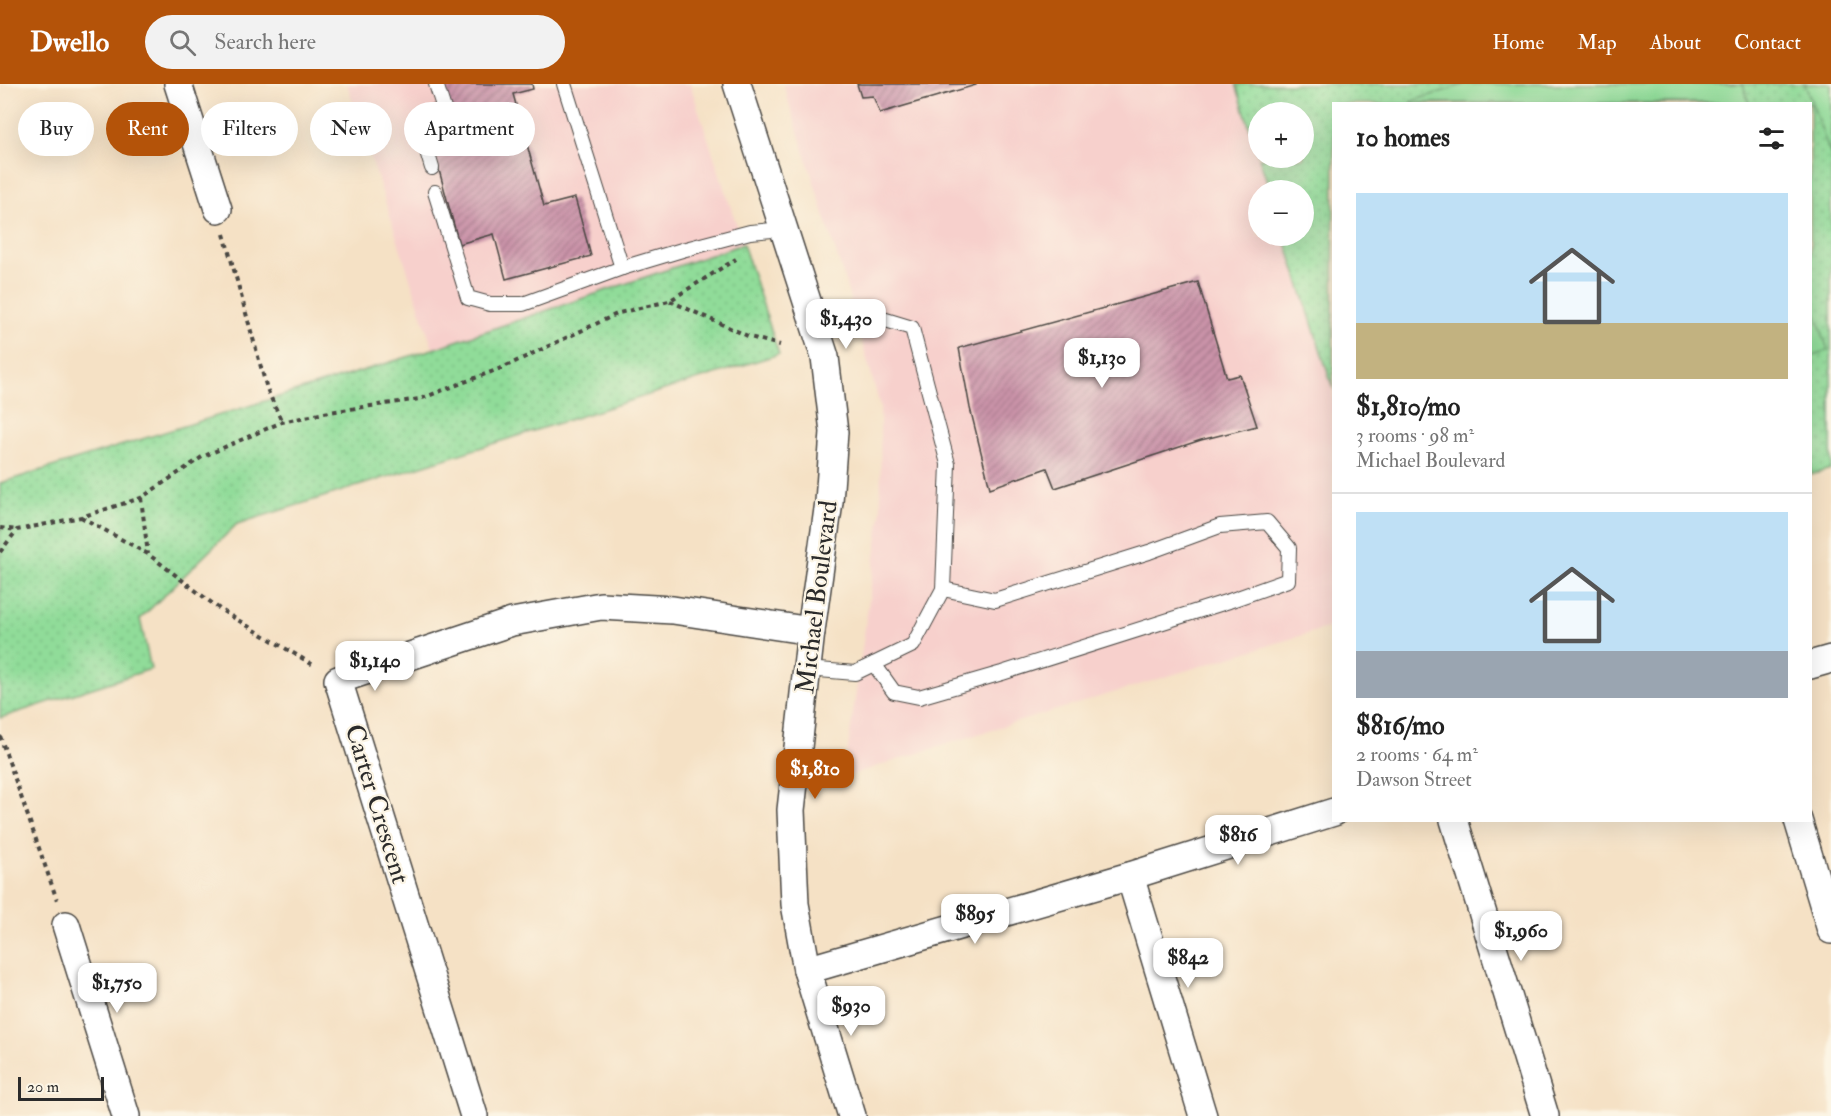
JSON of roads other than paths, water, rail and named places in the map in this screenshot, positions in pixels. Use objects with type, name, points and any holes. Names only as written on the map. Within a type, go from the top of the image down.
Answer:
[{"type":"street","points":[[178,84],[218,209]]},
{"type":"street","name":"Michael Boulevard","points":[[737,84],[825,357],[834,432],[829,502],[811,630],[791,810],[795,904],[807,970],[852,1116]]},
{"type":"street","name":"Carter Crescent","points":[[474,1116],[338,680],[512,622],[601,606],[673,610],[811,630]]},
{"type":"street","points":[[1812,664],[1831,659]]},
{"type":"street","points":[[807,970],[1130,876],[1332,813]]},
{"type":"street","points":[[1455,822],[1545,1116]]},
{"type":"street","points":[[1799,822],[1831,930]]},
{"type":"street","points":[[1130,876],[1203,1116]]},
{"type":"street","points":[[66,925],[126,1116]]},
{"type":"lane","points":[[432,168],[417,118],[444,109],[436,84]]},
{"type":"lane","points":[[564,84],[622,268]]},
{"type":"lane","points":[[435,192],[468,298],[490,304],[523,304],[622,268],[750,232],[785,229]]},
{"type":"lane","points":[[807,669],[855,673],[913,645],[943,589],[948,464],[912,328],[876,317],[816,330]]},
{"type":"lane","points":[[874,664],[894,692],[919,697],[1218,605],[1288,579],[1289,548],[1267,522],[1220,526],[1149,552],[995,600],[943,589]]}]
